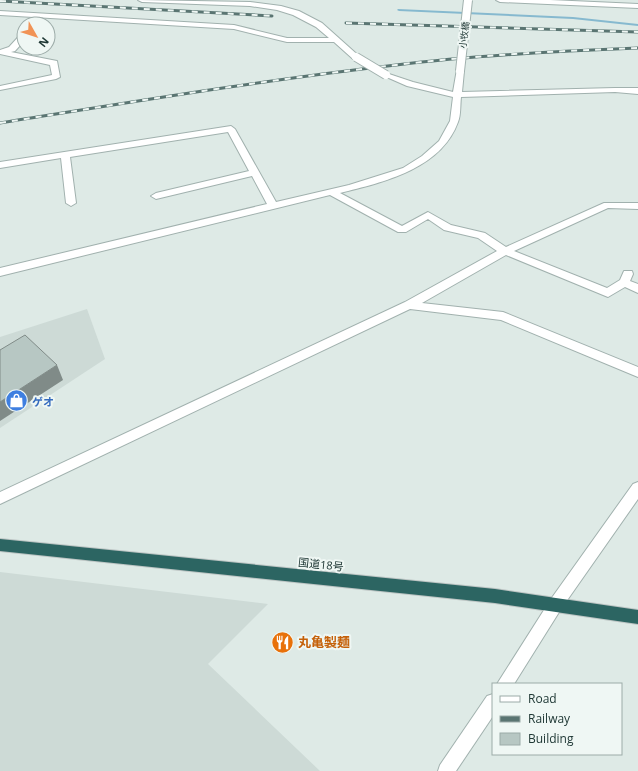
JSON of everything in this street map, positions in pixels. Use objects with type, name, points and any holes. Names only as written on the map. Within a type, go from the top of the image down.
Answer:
[{"type":"highway","name":"国道18号","points":[[0,545],[495,596],[638,617]]},
{"type":"street","points":[[142,0],[250,4],[278,8],[307,18],[319,26],[356,57],[386,75],[410,84],[457,95],[615,90],[638,91]]},
{"type":"street","name":"小牧橋","points":[[0,272],[331,192],[382,179],[406,170],[425,158],[443,142],[454,121],[468,0]]},
{"type":"street","points":[[500,0],[638,6]]},
{"type":"street","points":[[0,13],[33,16]]},
{"type":"street","points":[[56,17],[234,27],[287,40],[335,40]]},
{"type":"street","points":[[1,52],[12,50],[16,45]]},
{"type":"street","points":[[0,88],[56,76],[54,63],[1,52]]},
{"type":"street","points":[[0,165],[231,129],[273,206]]},
{"type":"street","points":[[65,155],[72,203]]},
{"type":"street","points":[[156,196],[255,173]]},
{"type":"street","points":[[331,192],[402,230],[428,215],[448,228],[481,235],[505,251],[608,293],[626,278],[638,289]]},
{"type":"street","points":[[0,498],[409,306],[505,251],[607,205],[638,206]]},
{"type":"street","points":[[409,306],[503,316],[638,372]]},
{"type":"street","points":[[506,683],[556,604],[638,488]]},
{"type":"street","points":[[446,771],[492,703]]},
{"type":"shaded area","points":[[87,309],[105,359],[0,428],[0,337]]},
{"type":"shaded area","points":[[0,572],[268,604],[208,664],[320,771],[0,771]]},
{"type":"building","points":[[25,335],[57,365],[0,402],[0,350]]},
{"type":"waterway","points":[[399,10],[573,18],[638,25]]},
{"type":"railway","points":[[0,1],[272,16]]},
{"type":"railway","points":[[346,23],[638,32]]},
{"type":"railway","points":[[0,123],[248,84],[396,65],[517,54],[638,48]]},
{"type":"place","name":"ゲオ","points":[[16,401]]},
{"type":"place","name":"丸亀製麺","points":[[283,642]]}]
